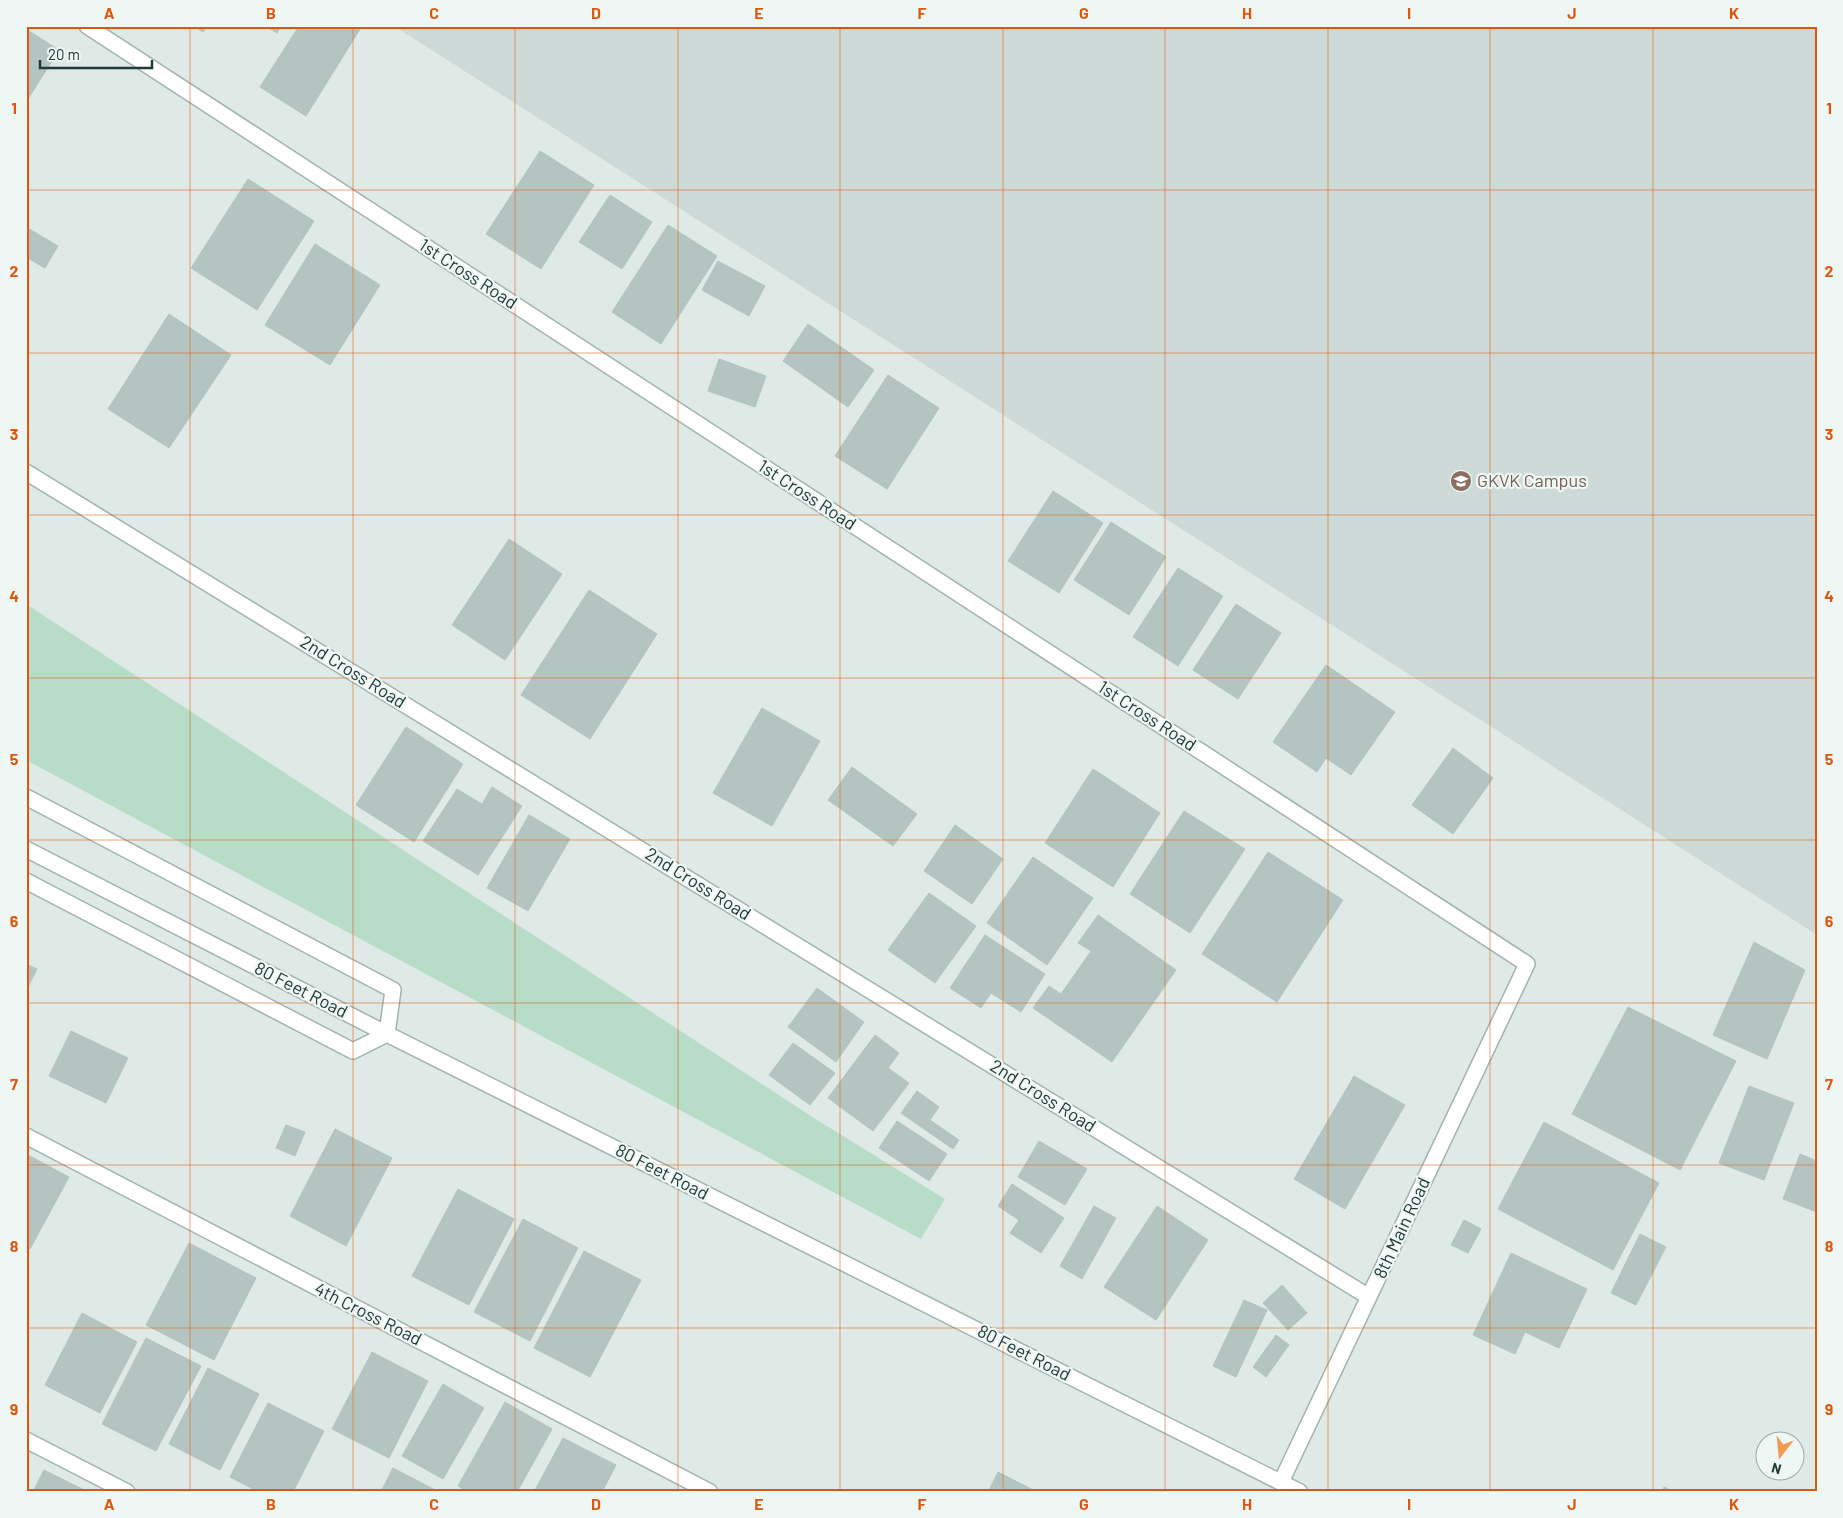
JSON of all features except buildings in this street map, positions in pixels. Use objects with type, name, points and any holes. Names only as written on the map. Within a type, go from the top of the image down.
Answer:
[{"type":"street","name":"1st Cross Road","points":[[87,26],[1527,964]]},
{"type":"street","name":"2nd Cross Road","points":[[26,472],[1369,1297]]},
{"type":"street","points":[[26,797],[393,990],[387,1034],[353,1051],[26,881]]},
{"type":"street","name":"80 Feet Road","points":[[26,850],[1278,1487],[1300,1492]]},
{"type":"street","name":"8th Main Road","points":[[1278,1487],[1527,964]]},
{"type":"street","name":"4th Cross Road","points":[[26,1136],[710,1492]]},
{"type":"street","points":[[26,1440],[127,1492]]},
{"type":"shaded area","name":"GKVK Campus","points":[[394,26],[1817,26],[1817,935]]},
{"type":"green space","points":[[26,604],[814,1118],[945,1199],[921,1239],[26,760]]},
{"type":"place","name":"GKVK Campus","points":[[1461,481]]}]
